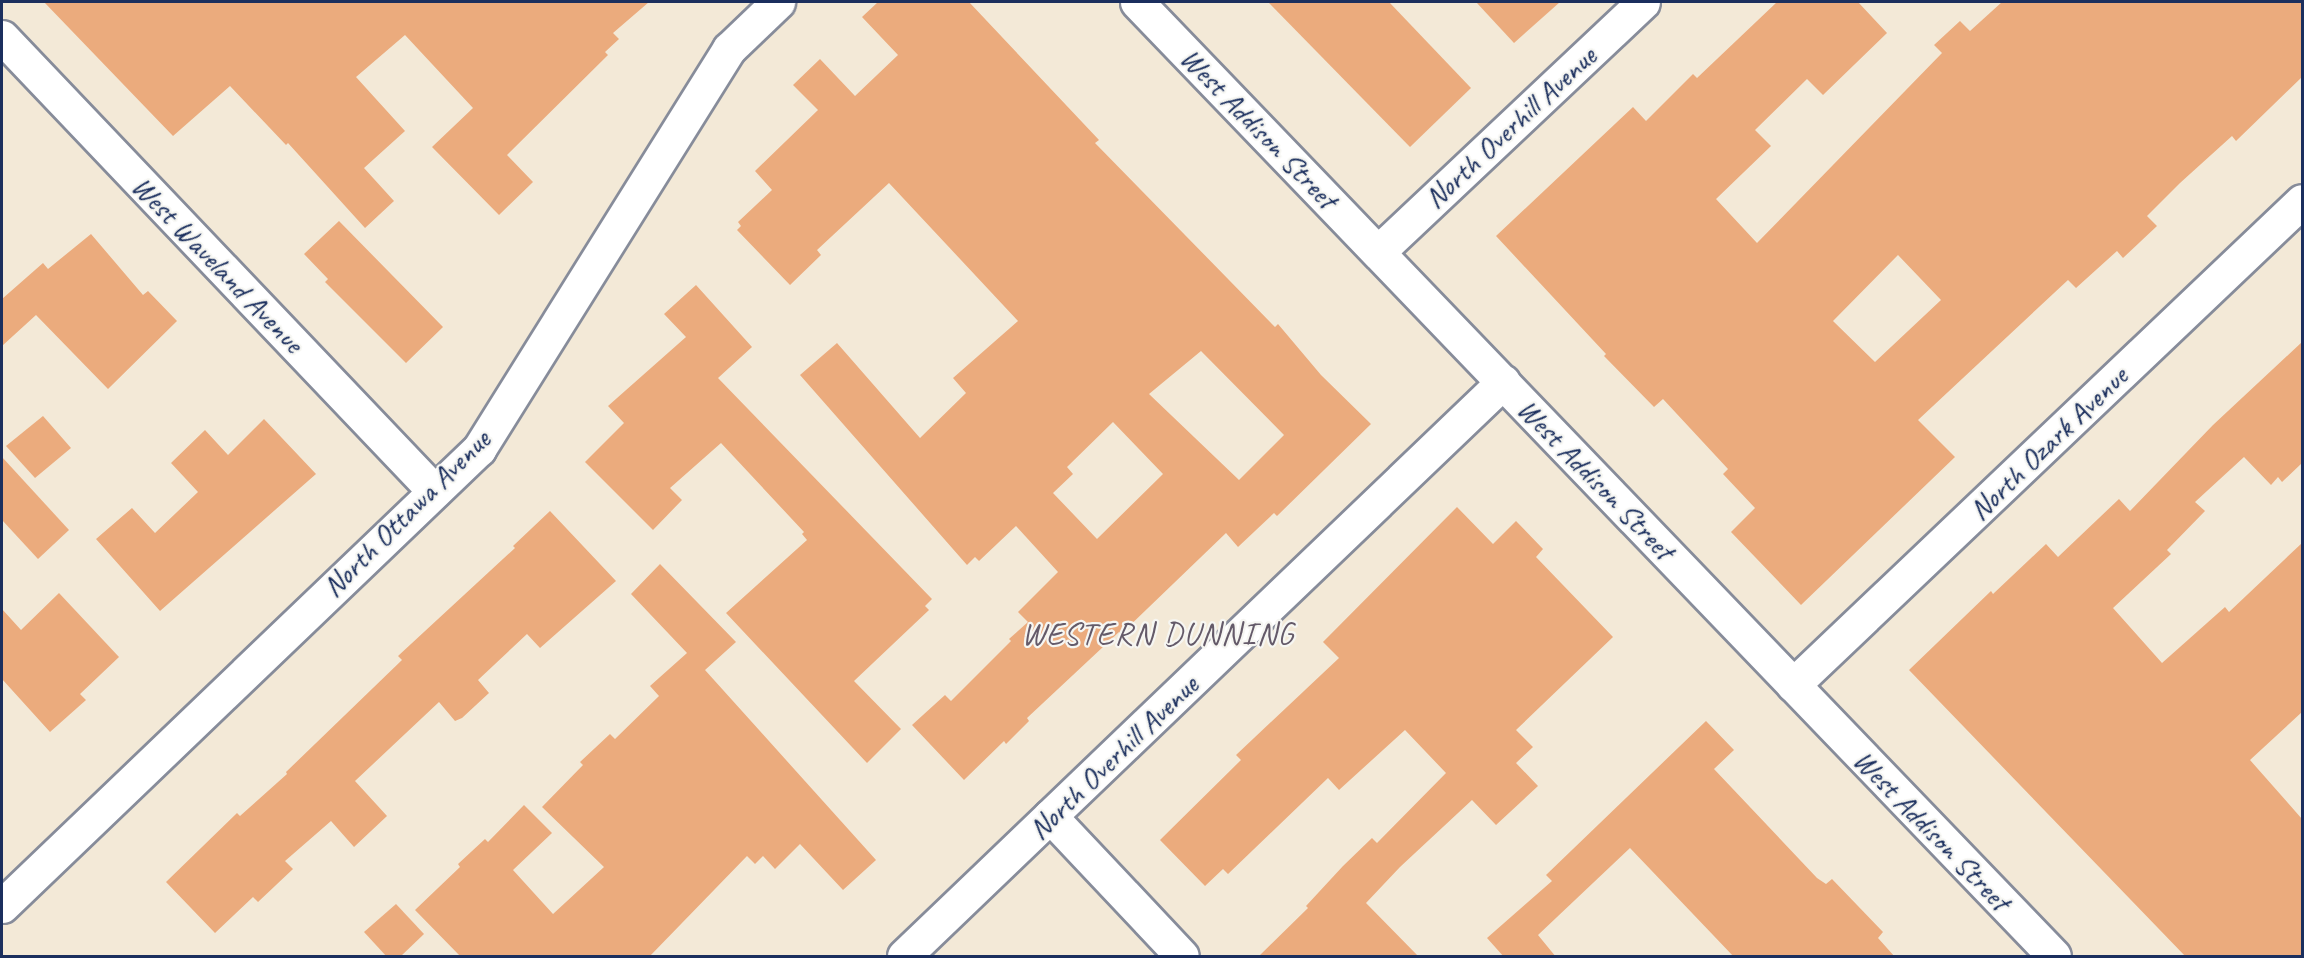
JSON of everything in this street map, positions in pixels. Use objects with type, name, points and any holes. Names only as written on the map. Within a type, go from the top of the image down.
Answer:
[{"type":"street","name":"North Ottawa Avenue","points":[[2,906],[479,449],[729,49],[778,2]]},
{"type":"street","name":"West Addison Street","points":[[1137,2],[2054,957]]},
{"type":"street","name":"North Overhill Avenue","points":[[1378,252],[1643,2]]},
{"type":"street","name":"West Waveland Avenue","points":[[2,37],[434,490]]},
{"type":"street","name":"North Ozark Avenue","points":[[1793,685],[2302,201]]},
{"type":"street","name":"North Overhill Avenue","points":[[904,957],[1503,382]]},
{"type":"street","points":[[1050,816],[1182,957]]},
{"type":"building","points":[[44,2],[649,2],[613,33],[619,39],[605,52],[608,55],[507,155],[533,182],[499,215],[432,147],[473,108],[405,35],[356,77],[405,131],[364,168],[394,201],[365,228],[288,143],[286,145],[230,86],[173,136]]},
{"type":"building","points":[[878,2],[969,2],[1099,140],[1095,143],[1275,327],[1278,324],[1321,375],[1371,424],[1277,516],[1274,513],[1238,547],[1226,533],[1121,634],[1119,632],[1027,718],[1029,721],[1006,744],[1004,741],[964,780],[912,725],[945,695],[951,701],[1011,641],[1009,639],[1028,622],[1018,612],[1058,572],[1016,526],[979,561],[975,557],[967,565],[800,375],[837,343],[920,438],[966,393],[953,378],[1018,321],[889,183],[817,250],[821,255],[790,285],[737,230],[741,226],[738,222],[772,190],[755,171],[818,110],[793,85],[820,59],[855,96],[898,55],[862,17]],"holes":[[[1201,351],[1284,435],[1239,480],[1149,394]],[[1113,422],[1163,474],[1097,539],[1053,493],[1073,474],[1067,467]]]},
{"type":"building","points":[[1268,2],[1389,2],[1471,88],[1410,147]]},
{"type":"building","points":[[1476,2],[1560,2],[1514,43]]},
{"type":"building","points":[[1777,2],[1858,2],[1887,33],[1823,95],[1807,79],[1755,130],[1771,146],[1716,199],[1757,243],[1942,53],[1934,45],[1960,21],[1970,31],[2002,2],[2302,2],[2302,77],[2236,141],[2232,136],[2147,216],[2157,226],[2123,258],[2117,251],[2076,288],[2068,280],[1918,420],[1955,457],[1801,605],[1731,532],[1755,508],[1723,474],[1728,469],[1663,399],[1654,407],[1604,356],[1606,354],[1496,236],[1633,107],[1646,121],[1693,74],[1697,78]],"holes":[[[1898,255],[1941,300],[1875,362],[1833,321]]]},
{"type":"building","points":[[339,221],[443,327],[406,363],[325,282],[328,279],[304,254]]},
{"type":"building","points":[[91,234],[143,295],[148,291],[177,321],[108,389],[36,315],[2,346],[2,299],[43,263],[48,269]]},
{"type":"building","points":[[696,285],[752,347],[718,378],[932,599],[925,606],[929,610],[854,681],[901,729],[867,763],[726,613],[807,540],[802,534],[804,532],[721,443],[670,488],[682,500],[653,530],[585,462],[624,423],[608,406],[686,337],[664,314]]},
{"type":"building","points":[[2302,342],[2302,463],[2282,482],[2278,477],[2271,485],[2244,457],[2195,502],[2205,511],[2167,550],[2171,554],[2113,608],[2162,663],[2225,607],[2229,612],[2302,543],[2302,712],[2250,760],[2302,819],[2302,957],[2186,957],[1909,670],[1991,591],[1993,594],[2046,544],[2058,557],[2119,499],[2130,511],[2213,425]]},
{"type":"building","points":[[43,416],[71,448],[35,478],[6,446]]},
{"type":"building","points":[[264,419],[316,474],[160,611],[96,539],[132,508],[155,533],[198,492],[171,463],[205,430],[228,455]]},
{"type":"building","points":[[2,457],[69,530],[38,559],[2,520]]},
{"type":"building","points":[[1457,507],[1493,544],[1516,521],[1543,549],[1536,557],[1613,637],[1516,730],[1533,747],[1516,763],[1538,786],[1496,825],[1472,800],[1400,867],[1366,903],[1419,957],[1258,957],[1308,908],[1306,906],[1343,866],[1372,838],[1377,843],[1446,773],[1405,730],[1339,790],[1328,778],[1228,874],[1223,869],[1205,886],[1160,840],[1241,760],[1236,755],[1339,658],[1323,642]]},
{"type":"building","points":[[550,511],[616,581],[540,648],[527,634],[478,680],[489,693],[462,718],[455,721],[439,702],[355,781],[387,816],[354,847],[331,821],[285,861],[293,869],[258,902],[253,897],[215,933],[166,882],[237,813],[240,816],[287,774],[286,772],[402,660],[398,656],[515,548],[513,546]]},
{"type":"building","points":[[660,564],[736,642],[705,670],[876,860],[843,890],[800,844],[775,869],[763,856],[755,864],[747,856],[649,957],[461,957],[415,910],[460,867],[458,864],[485,839],[488,842],[524,805],[552,833],[513,870],[553,914],[604,867],[542,807],[583,765],[580,762],[610,734],[615,739],[659,696],[650,686],[687,653],[631,594]]},
{"type":"building","points":[[59,593],[119,657],[80,694],[86,700],[50,732],[2,679],[2,609],[21,630]]},
{"type":"building","points":[[1706,721],[1734,750],[1714,769],[1817,878],[1826,884],[1832,879],[1883,932],[1878,938],[1895,957],[1734,957],[1630,848],[1538,935],[1556,957],[1504,957],[1487,938],[1552,881],[1546,875]]},
{"type":"building","points":[[396,904],[424,934],[400,957],[387,957],[364,932]]},
{"type":"district","name":"WESTERN DUNNING","points":[[1158,634]]}]
